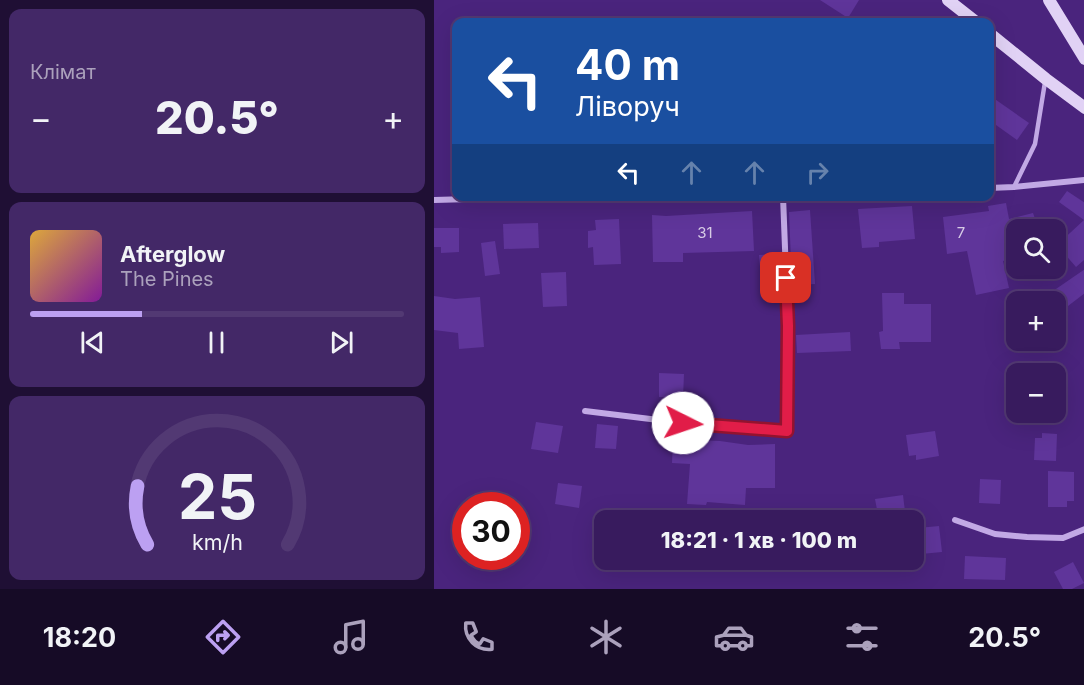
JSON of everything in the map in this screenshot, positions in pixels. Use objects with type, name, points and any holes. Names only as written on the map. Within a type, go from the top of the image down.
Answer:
[{"type":"main road","points":[[948,0],[971,18]]},
{"type":"main road","points":[[1049,0],[1085,59]]},
{"type":"main road","points":[[994,37],[1085,108]]},
{"type":"street","points":[[994,188],[1085,180]]},
{"type":"street","points":[[434,200],[452,199]]},
{"type":"street","points":[[585,411],[683,423],[787,431],[788,326],[783,201]]},
{"type":"street","points":[[955,520],[995,534],[1027,537],[1063,538],[1085,529]]},
{"type":"lane","points":[[1014,187],[1035,144],[1046,79]]},
{"type":"building","points":[[820,0],[859,0],[848,18]]},
{"type":"building","points":[[994,98],[1029,123],[1017,140],[994,124]]},
{"type":"building","points":[[1067,191],[1085,203],[1085,259],[1076,267],[1066,255],[1066,237],[1084,220],[1059,202]]},
{"type":"building","points":[[1006,203],[1009,219],[1006,219],[1006,260],[1003,261],[1009,288],[976,295],[967,251],[947,254],[943,217],[989,211],[988,206]]},
{"type":"building","points":[[912,206],[915,239],[879,242],[879,247],[862,248],[858,209]]},
{"type":"building","points":[[810,210],[815,284],[792,285],[789,212]]},
{"type":"building","points":[[752,211],[754,251],[683,253],[683,262],[653,262],[652,215]]},
{"type":"building","points":[[1033,213],[1035,219],[1009,219]]},
{"type":"building","points":[[619,219],[621,264],[594,265],[593,247],[588,248],[588,231],[596,230],[595,220]]},
{"type":"building","points":[[538,223],[539,248],[504,249],[503,224]]},
{"type":"building","points":[[434,228],[459,228],[459,252],[441,253],[441,247],[434,247]]},
{"type":"building","points":[[495,241],[500,274],[485,276],[481,243]]},
{"type":"building","points":[[780,254],[781,289],[770,290],[770,277],[761,278],[759,255]]},
{"type":"building","points":[[1085,269],[1085,293],[1066,308],[1066,291],[1053,291]]},
{"type":"building","points":[[566,272],[567,306],[543,307],[541,273]]},
{"type":"building","points":[[882,293],[904,293],[904,304],[931,304],[931,342],[899,342],[900,349],[881,349],[879,332],[883,331]]},
{"type":"building","points":[[434,296],[455,299],[480,297],[484,347],[459,349],[458,333],[434,330]]},
{"type":"building","points":[[850,332],[851,351],[797,353],[796,335]]},
{"type":"building","points":[[659,373],[684,374],[683,398],[659,397]]},
{"type":"building","points":[[536,422],[563,426],[558,453],[531,449]]},
{"type":"building","points":[[597,424],[618,426],[616,449],[595,448]]},
{"type":"building","points":[[935,431],[939,456],[916,460],[916,455],[909,456],[906,435]]},
{"type":"building","points":[[1042,433],[1057,434],[1056,461],[1034,460],[1035,438],[1042,438]]},
{"type":"building","points":[[673,439],[748,445],[775,444],[775,488],[746,488],[745,505],[707,502],[706,505],[687,504],[690,464],[672,463]]},
{"type":"building","points":[[1048,471],[1074,472],[1074,501],[1067,501],[1067,507],[1048,507]]},
{"type":"building","points":[[980,479],[1001,480],[1000,504],[979,503]]},
{"type":"building","points":[[558,483],[582,486],[579,508],[555,504]]},
{"type":"building","points":[[903,495],[905,510],[877,510],[875,499]]},
{"type":"building","points":[[939,526],[942,552],[924,554],[924,527]]},
{"type":"building","points":[[965,556],[1006,558],[1005,580],[964,579]]},
{"type":"building","points":[[1073,562],[1084,583],[1072,589],[1063,589],[1054,572]]},
{"type":"route","points":[[683,423],[787,431],[786,278]]}]
